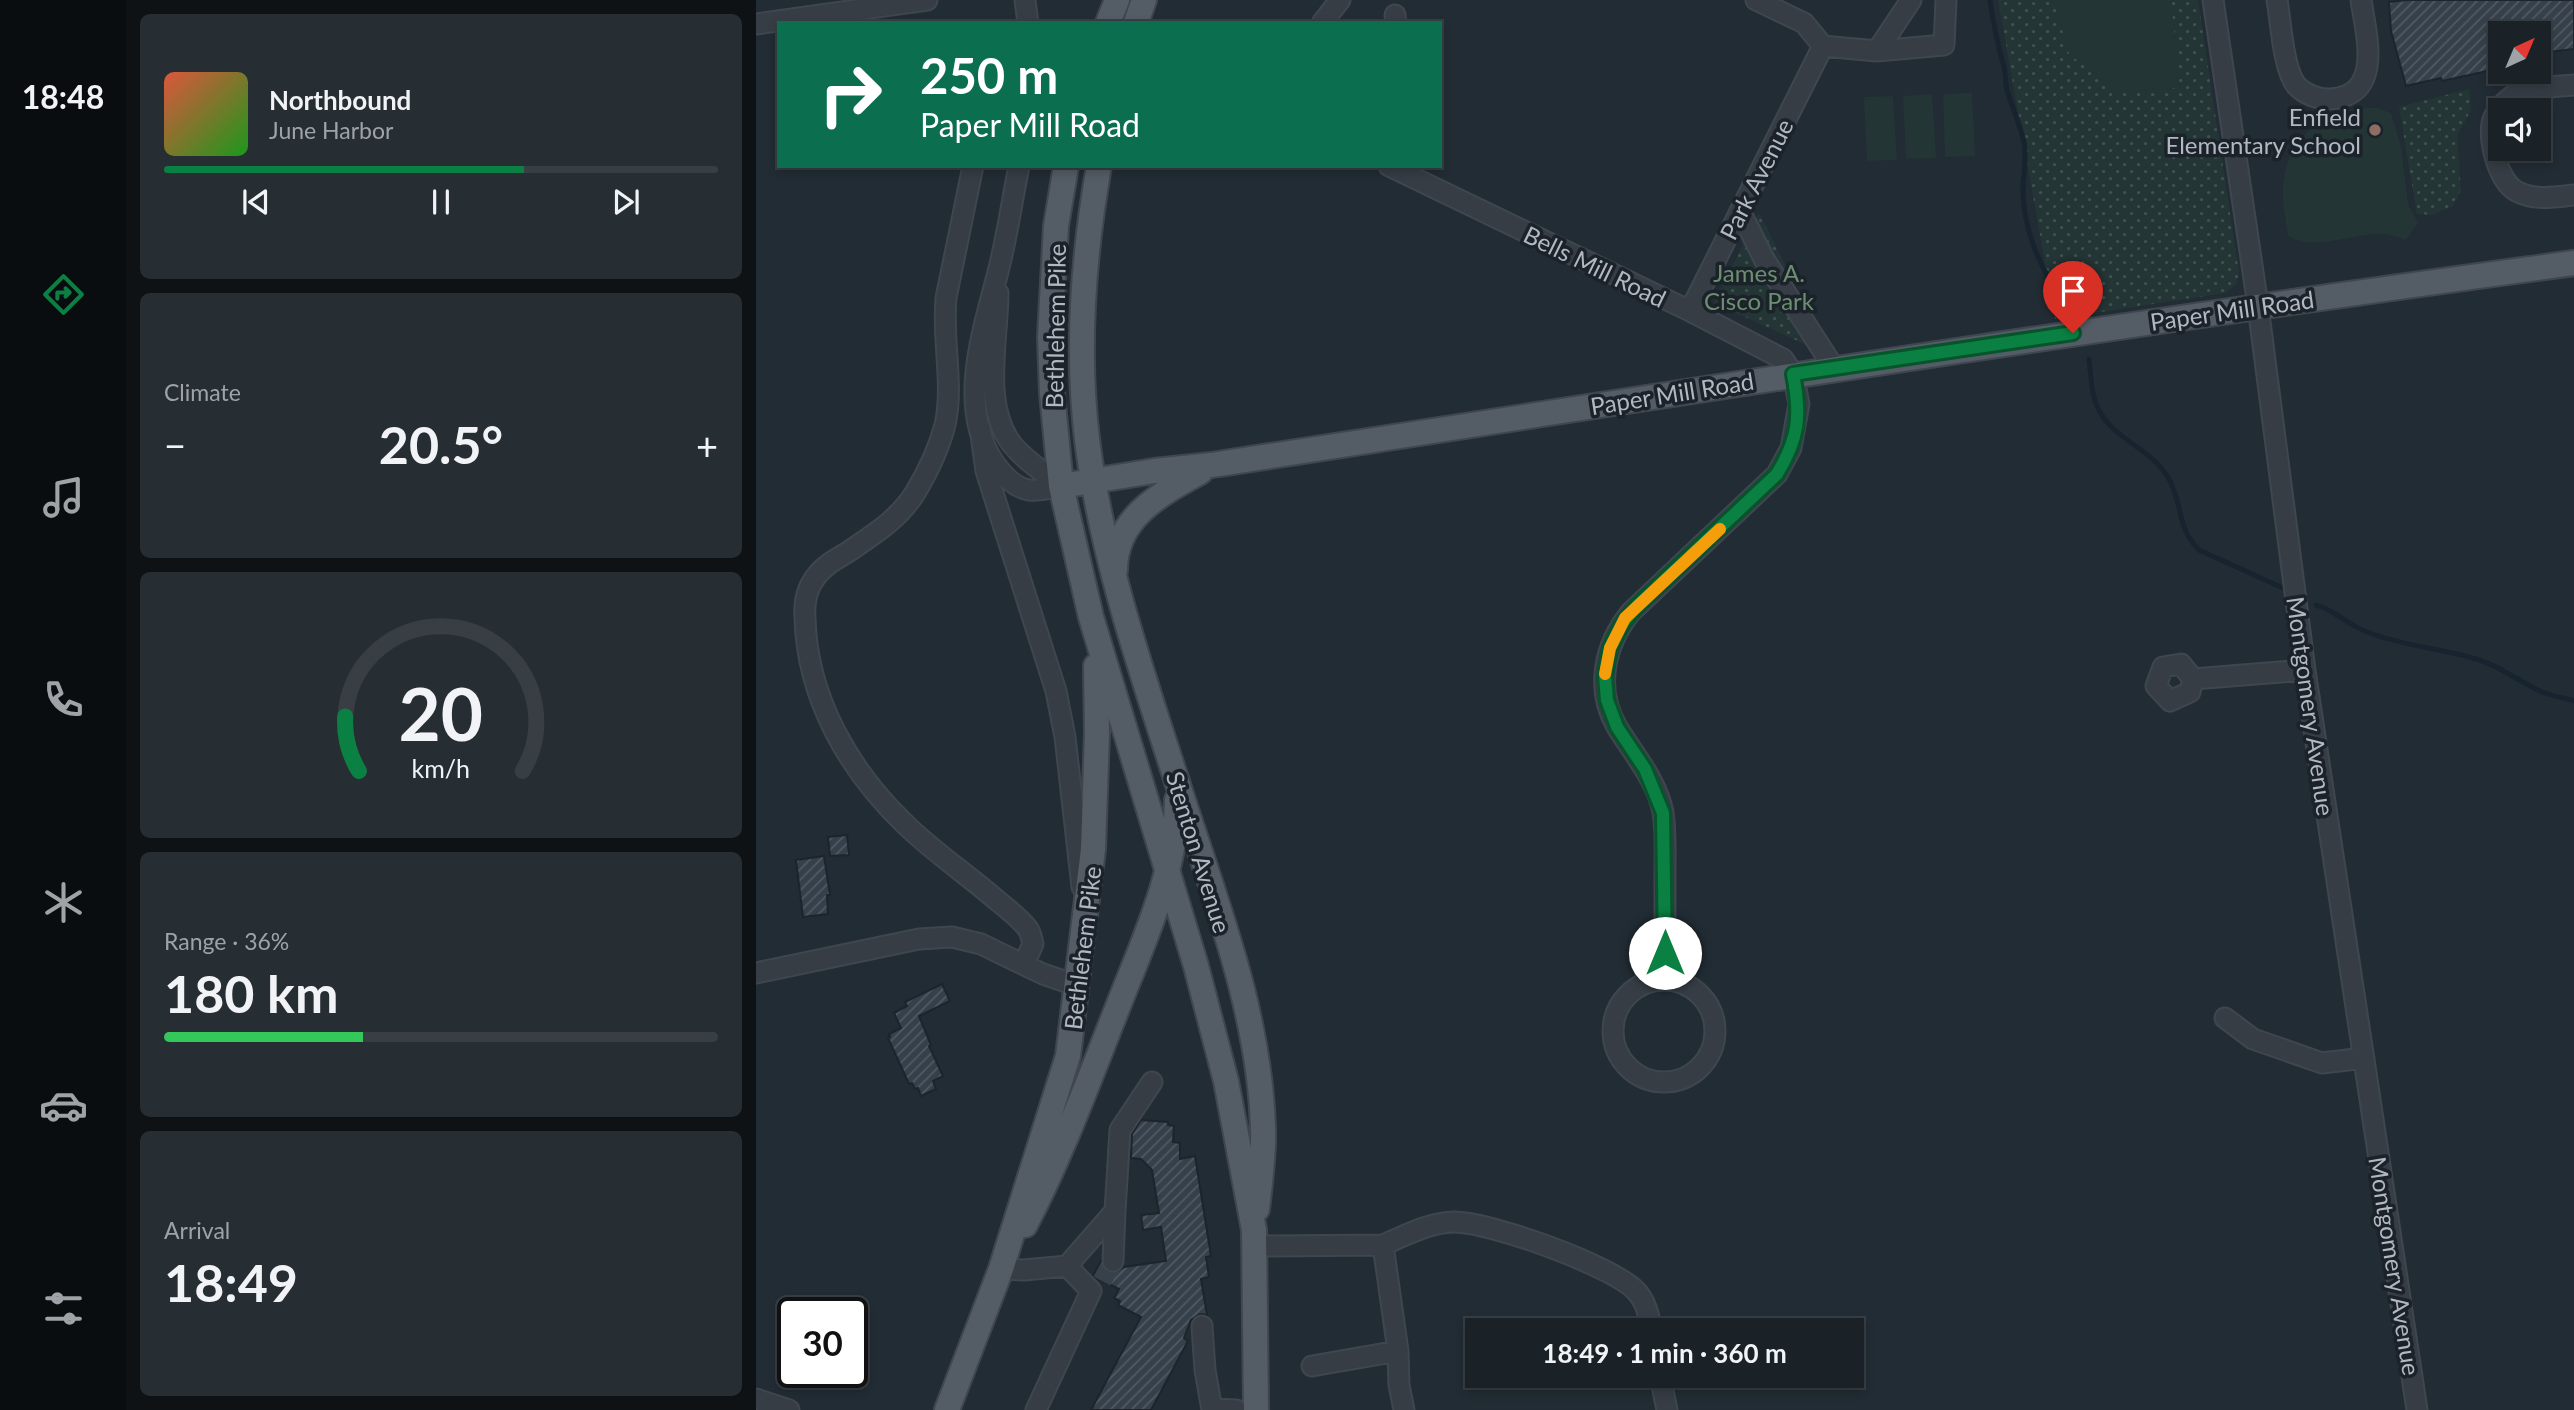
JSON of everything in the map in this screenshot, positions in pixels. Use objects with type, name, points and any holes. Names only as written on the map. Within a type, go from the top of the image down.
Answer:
[{"type":"main road","points":[[1109,21],[1117,0]]},
{"type":"main road","points":[[1137,21],[1144,0]]},
{"type":"main road","name":"Bethlehem Pike","points":[[1061,486],[1052,393],[1050,337],[1056,226],[1066,168]]},
{"type":"main road","name":"Bethlehem Pike","points":[[1094,480],[1084,405],[1081,334],[1086,238],[1098,168]]},
{"type":"main road","name":"Paper Mill Road","points":[[1061,486],[1793,374],[2574,263]]},
{"type":"main road","points":[[1115,578],[1117,550],[1129,525],[1142,509],[1160,493],[1212,465]]},
{"type":"main road","name":"Stenton Avenue","points":[[1094,480],[1115,578],[1229,946],[1254,1050],[1263,1132],[1254,1238],[1256,1410]]},
{"type":"main road","name":"Stenton Avenue","points":[[1061,486],[1091,617],[1218,1043],[1254,1238]]},
{"type":"main road","name":"Bethlehem Pike","points":[[947,1410],[1001,1269],[1068,1056],[1086,922],[1095,821],[1096,661],[1091,617]]},
{"type":"main road","name":"Bethlehem Pike","points":[[1001,1269],[1059,1155],[1143,941],[1168,871],[1175,832],[1178,784]]},
{"type":"street","points":[[777,21],[927,0]]},
{"type":"street","points":[[1025,0],[1028,21]]},
{"type":"street","points":[[1324,21],[1340,0]]},
{"type":"street","points":[[1756,0],[1804,23],[1823,46],[1877,51],[1944,45],[1946,0]]},
{"type":"street","points":[[1877,51],[1911,0]]},
{"type":"street","name":"Montgomery Avenue","points":[[2213,0],[2258,306],[2305,670],[2417,1410]]},
{"type":"street","points":[[2277,0],[2290,74],[2306,93],[2329,99],[2354,91],[2362,81],[2370,58],[2361,0]]},
{"type":"street","points":[[756,24],[777,21]]},
{"type":"street","name":"Park Avenue","points":[[1690,311],[1823,46]]},
{"type":"street","points":[[2574,85],[2526,91],[2512,97],[2498,110],[2492,123],[2496,163],[2503,179],[2515,190],[2530,196],[2550,198],[2574,195]]},
{"type":"street","points":[[973,168],[946,298],[945,426],[924,475],[906,506],[878,531],[815,577],[805,599],[805,635],[824,708],[831,727],[845,750],[876,793],[906,825],[1028,929],[1033,944],[1024,964]]},
{"type":"street","points":[[1019,168],[998,271],[983,323],[976,372],[976,401],[986,471],[1062,717],[1086,922]]},
{"type":"street","name":"Bells Mill Road","points":[[1393,168],[1690,311],[1783,359],[1793,374]]},
{"type":"street","points":[[1740,211],[1764,259],[1834,368]]},
{"type":"street","points":[[998,271],[998,326],[994,375],[994,400],[998,417],[1012,444],[1061,486]]},
{"type":"street","points":[[1665,980],[1663,813],[1645,769],[1617,727],[1610,709],[1605,689],[1608,656],[1613,639],[1631,612],[1777,474],[1791,448],[1797,424],[1799,404],[1793,374]]},
{"type":"street","points":[[980,428],[992,459],[1001,472],[1018,486],[1028,490],[1061,486]]},
{"type":"street","points":[[2193,680],[2305,670]]},
{"type":"street","points":[[756,973],[919,939],[951,937],[981,944],[1078,986]]},
{"type":"street","points":[[1665,980],[1682,983],[1697,992],[1709,1006],[1714,1023],[1714,1041],[1709,1055],[1698,1069],[1682,1079],[1665,1082],[1651,1081],[1635,1073],[1622,1061],[1614,1045],[1613,1021],[1620,1004],[1632,991],[1647,982],[1665,980]]},
{"type":"street","points":[[2225,1018],[2253,1038],[2322,1063],[2364,1058]]},
{"type":"street","points":[[1113,1261],[1120,1130],[1153,1082]]},
{"type":"street","points":[[1067,1266],[1115,1211]]},
{"type":"street","points":[[1254,1238],[1383,1245],[1424,1227],[1454,1222],[1501,1230],[1603,1268],[1619,1277],[1639,1294],[1649,1318]]},
{"type":"street","points":[[1383,1245],[1404,1410]]},
{"type":"street","points":[[1001,1269],[1067,1266],[1097,1286],[1036,1410]]},
{"type":"street","points":[[1202,1326],[1205,1370],[1212,1410],[1236,1410]]},
{"type":"street","points":[[1312,1366],[1398,1352]]},
{"type":"street","points":[[1662,1388],[1667,1410]]},
{"type":"street","points":[[756,1399],[789,1410]]},
{"type":"green space","points":[[1998,0],[2198,0],[2239,273],[2236,285],[2225,293],[2055,319]]},
{"type":"green space","points":[[2054,0],[2171,0],[2180,88],[2117,91],[2069,54]]},
{"type":"green space","points":[[2469,89],[2471,110],[2457,136],[2461,190],[2453,206],[2432,215],[2417,214],[2399,107]]},
{"type":"green space","points":[[1972,93],[1975,156],[1945,157],[1943,94]]},
{"type":"green space","points":[[1932,94],[1936,158],[1906,159],[1903,96]]},
{"type":"green space","points":[[1893,96],[1897,160],[1867,161],[1864,97]]},
{"type":"green space","points":[[2377,108],[2391,113],[2401,146],[2408,204],[2418,223],[2406,240],[2373,234],[2310,242],[2298,241],[2288,236],[2283,188],[2285,171],[2298,143],[2308,132],[2333,115]]},
{"type":"green space","name":"James A. Cisco Park","points":[[1759,213],[1829,353],[1714,303]]},
{"type":"building","name":"Enfield Elementary School","points":[[2574,0],[2574,49],[2552,52],[2552,21],[2488,21],[2488,71],[2406,86],[2391,31],[2389,2]]},
{"type":"building","points":[[847,835],[849,855],[830,856],[828,837]]},
{"type":"building","points":[[824,856],[830,895],[827,895],[828,914],[803,917],[796,860]]},
{"type":"building","points":[[942,984],[950,1001],[919,1016],[943,1076],[933,1081],[936,1089],[921,1096],[918,1088],[915,1089],[912,1083],[909,1084],[888,1038],[889,1034],[901,1028],[894,1013],[907,1006],[905,1002]]},
{"type":"building","points":[[1141,1120],[1168,1122],[1168,1125],[1174,1126],[1173,1142],[1180,1143],[1180,1159],[1195,1156],[1211,1256],[1206,1257],[1209,1277],[1201,1279],[1207,1315],[1200,1314],[1191,1320],[1184,1338],[1188,1341],[1151,1410],[1091,1410],[1141,1317],[1118,1305],[1120,1301],[1114,1298],[1119,1289],[1093,1276],[1101,1261],[1106,1271],[1113,1273],[1124,1267],[1166,1261],[1161,1227],[1143,1230],[1141,1215],[1159,1213],[1152,1170],[1141,1159],[1131,1158],[1132,1134]]},
{"type":"waterway","points":[[1990,0],[2007,90],[2024,142],[2023,201],[2029,233],[2049,278],[2067,304]]},
{"type":"waterway","points":[[2089,359],[2093,391],[2104,419],[2163,470],[2170,481],[2192,542],[2199,550],[2285,589]]},
{"type":"waterway","points":[[2316,605],[2367,632],[2484,662],[2542,692],[2574,701]]},
{"type":"tunnel","points":[[1102,1281],[1113,1261]]},
{"type":"slow traffic","points":[[1605,674],[1613,639],[1625,618],[1720,529]]},
{"type":"place","name":"Enfield Elementary School","points":[[2375,130]]},
{"type":"route","points":[[1665,953],[1663,813],[1645,769],[1617,727],[1605,689],[1610,648],[1622,624],[1643,599],[1777,474],[1791,448],[1797,424],[1799,404],[1793,374],[2073,333]]}]
